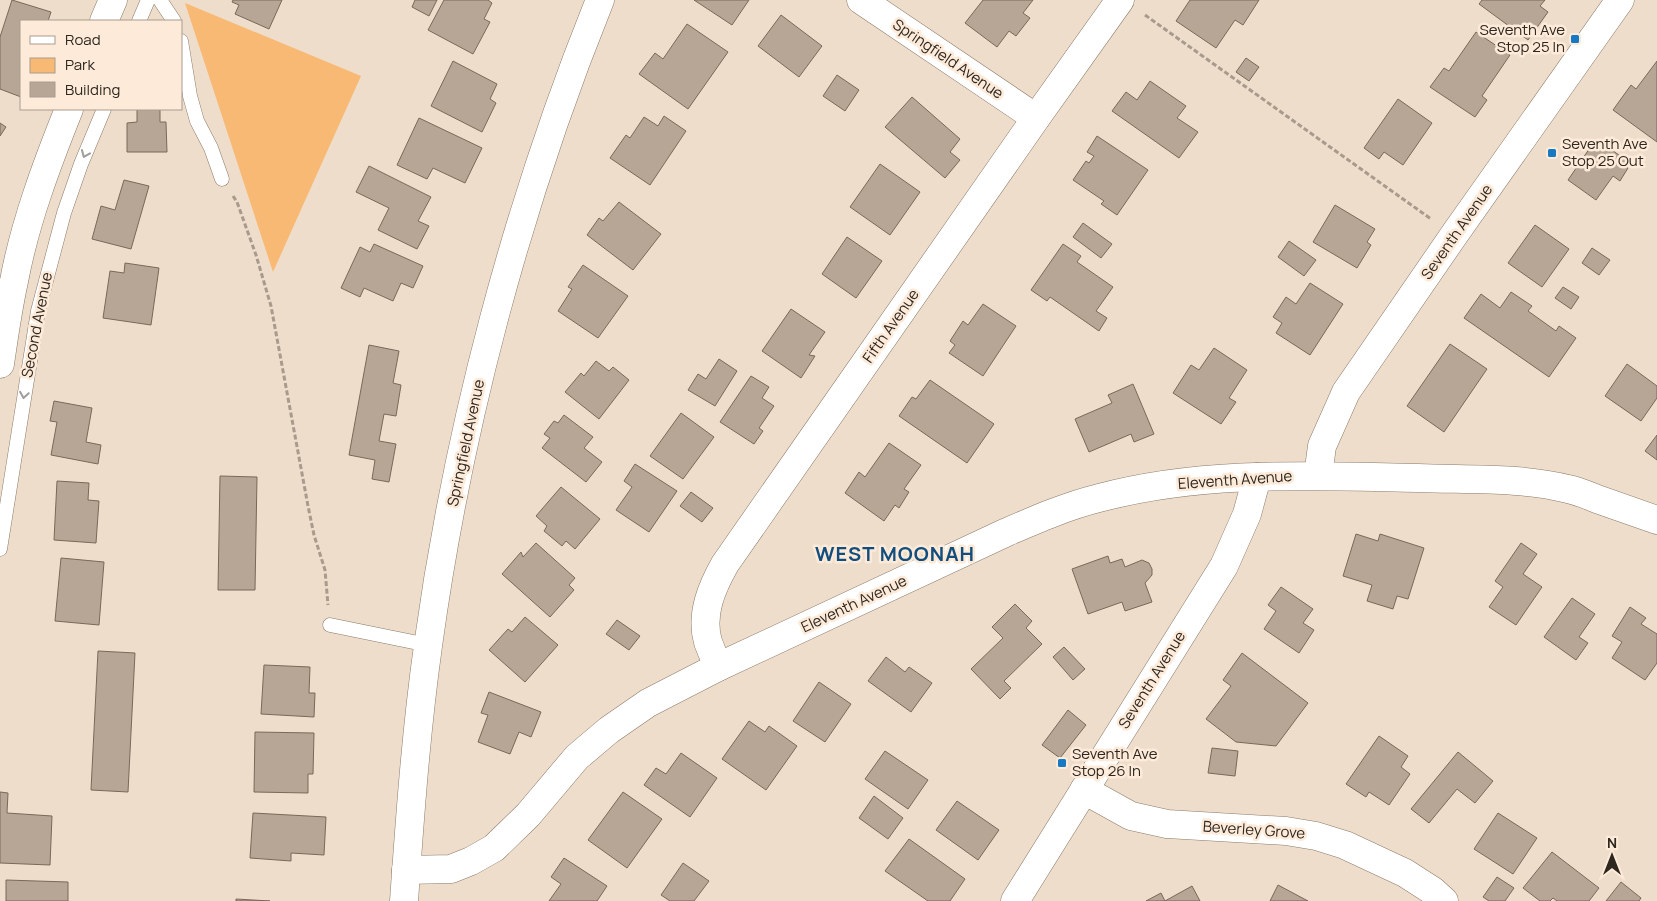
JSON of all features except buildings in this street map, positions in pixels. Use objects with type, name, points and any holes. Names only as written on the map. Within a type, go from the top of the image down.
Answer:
[{"type":"street","points":[[104,20],[113,0]]},
{"type":"street","name":"Springfield Avenue","points":[[404,901],[416,744],[428,645],[446,536],[462,456],[489,339],[517,238],[550,134],[600,0]]},
{"type":"street","name":"Springfield Avenue","points":[[861,0],[1036,118]]},
{"type":"street","name":"Seventh Avenue","points":[[1318,476],[1322,446],[1346,392],[1620,0]]},
{"type":"street","name":"Fifth Avenue","points":[[718,667],[708,640],[706,619],[713,586],[725,564],[1036,118],[1130,6]]},
{"type":"street","name":"Second Avenue","points":[[0,364],[14,279],[43,178],[69,110]]},
{"type":"street","name":"Eleventh Avenue","points":[[406,870],[451,869],[471,861],[494,848],[528,815],[577,757],[609,730],[648,703],[718,667],[1007,532],[1052,513],[1099,498],[1152,486],[1204,480],[1257,477],[1318,476],[1537,483],[1570,489],[1657,520]]},
{"type":"street","name":"Seventh Avenue","points":[[1015,901],[1224,566],[1247,514],[1257,477]]},
{"type":"street","name":"Beverley Grove","points":[[1084,790],[1131,816],[1167,824],[1286,831],[1323,838],[1345,845],[1405,873],[1433,891],[1444,901]]},
{"type":"lane","points":[[139,20],[148,0]]},
{"type":"lane","points":[[160,0],[173,20]]},
{"type":"lane","points":[[182,47],[190,96],[197,121],[211,148],[222,178]]},
{"type":"lane","name":"Second Avenue","points":[[0,549],[38,310],[64,213],[81,164],[104,110]]},
{"type":"lane","points":[[330,625],[428,645]]},
{"type":"path","points":[[1130,6],[1454,235]]},
{"type":"path","points":[[222,178],[237,202],[256,255],[271,306],[308,506],[314,535],[325,570],[330,625]]},
{"type":"green space","points":[[185,3],[361,76],[273,272]]},
{"type":"place","name":"Seventh Ave Stop 25 In","points":[[1575,39]]},
{"type":"place","name":"Seventh Ave Stop 25 Out","points":[[1552,153]]},
{"type":"place","name":"Seventh Ave Stop 26 In","points":[[1062,763]]},
{"type":"district","name":"WEST MOONAH","points":[[895,554]]}]
